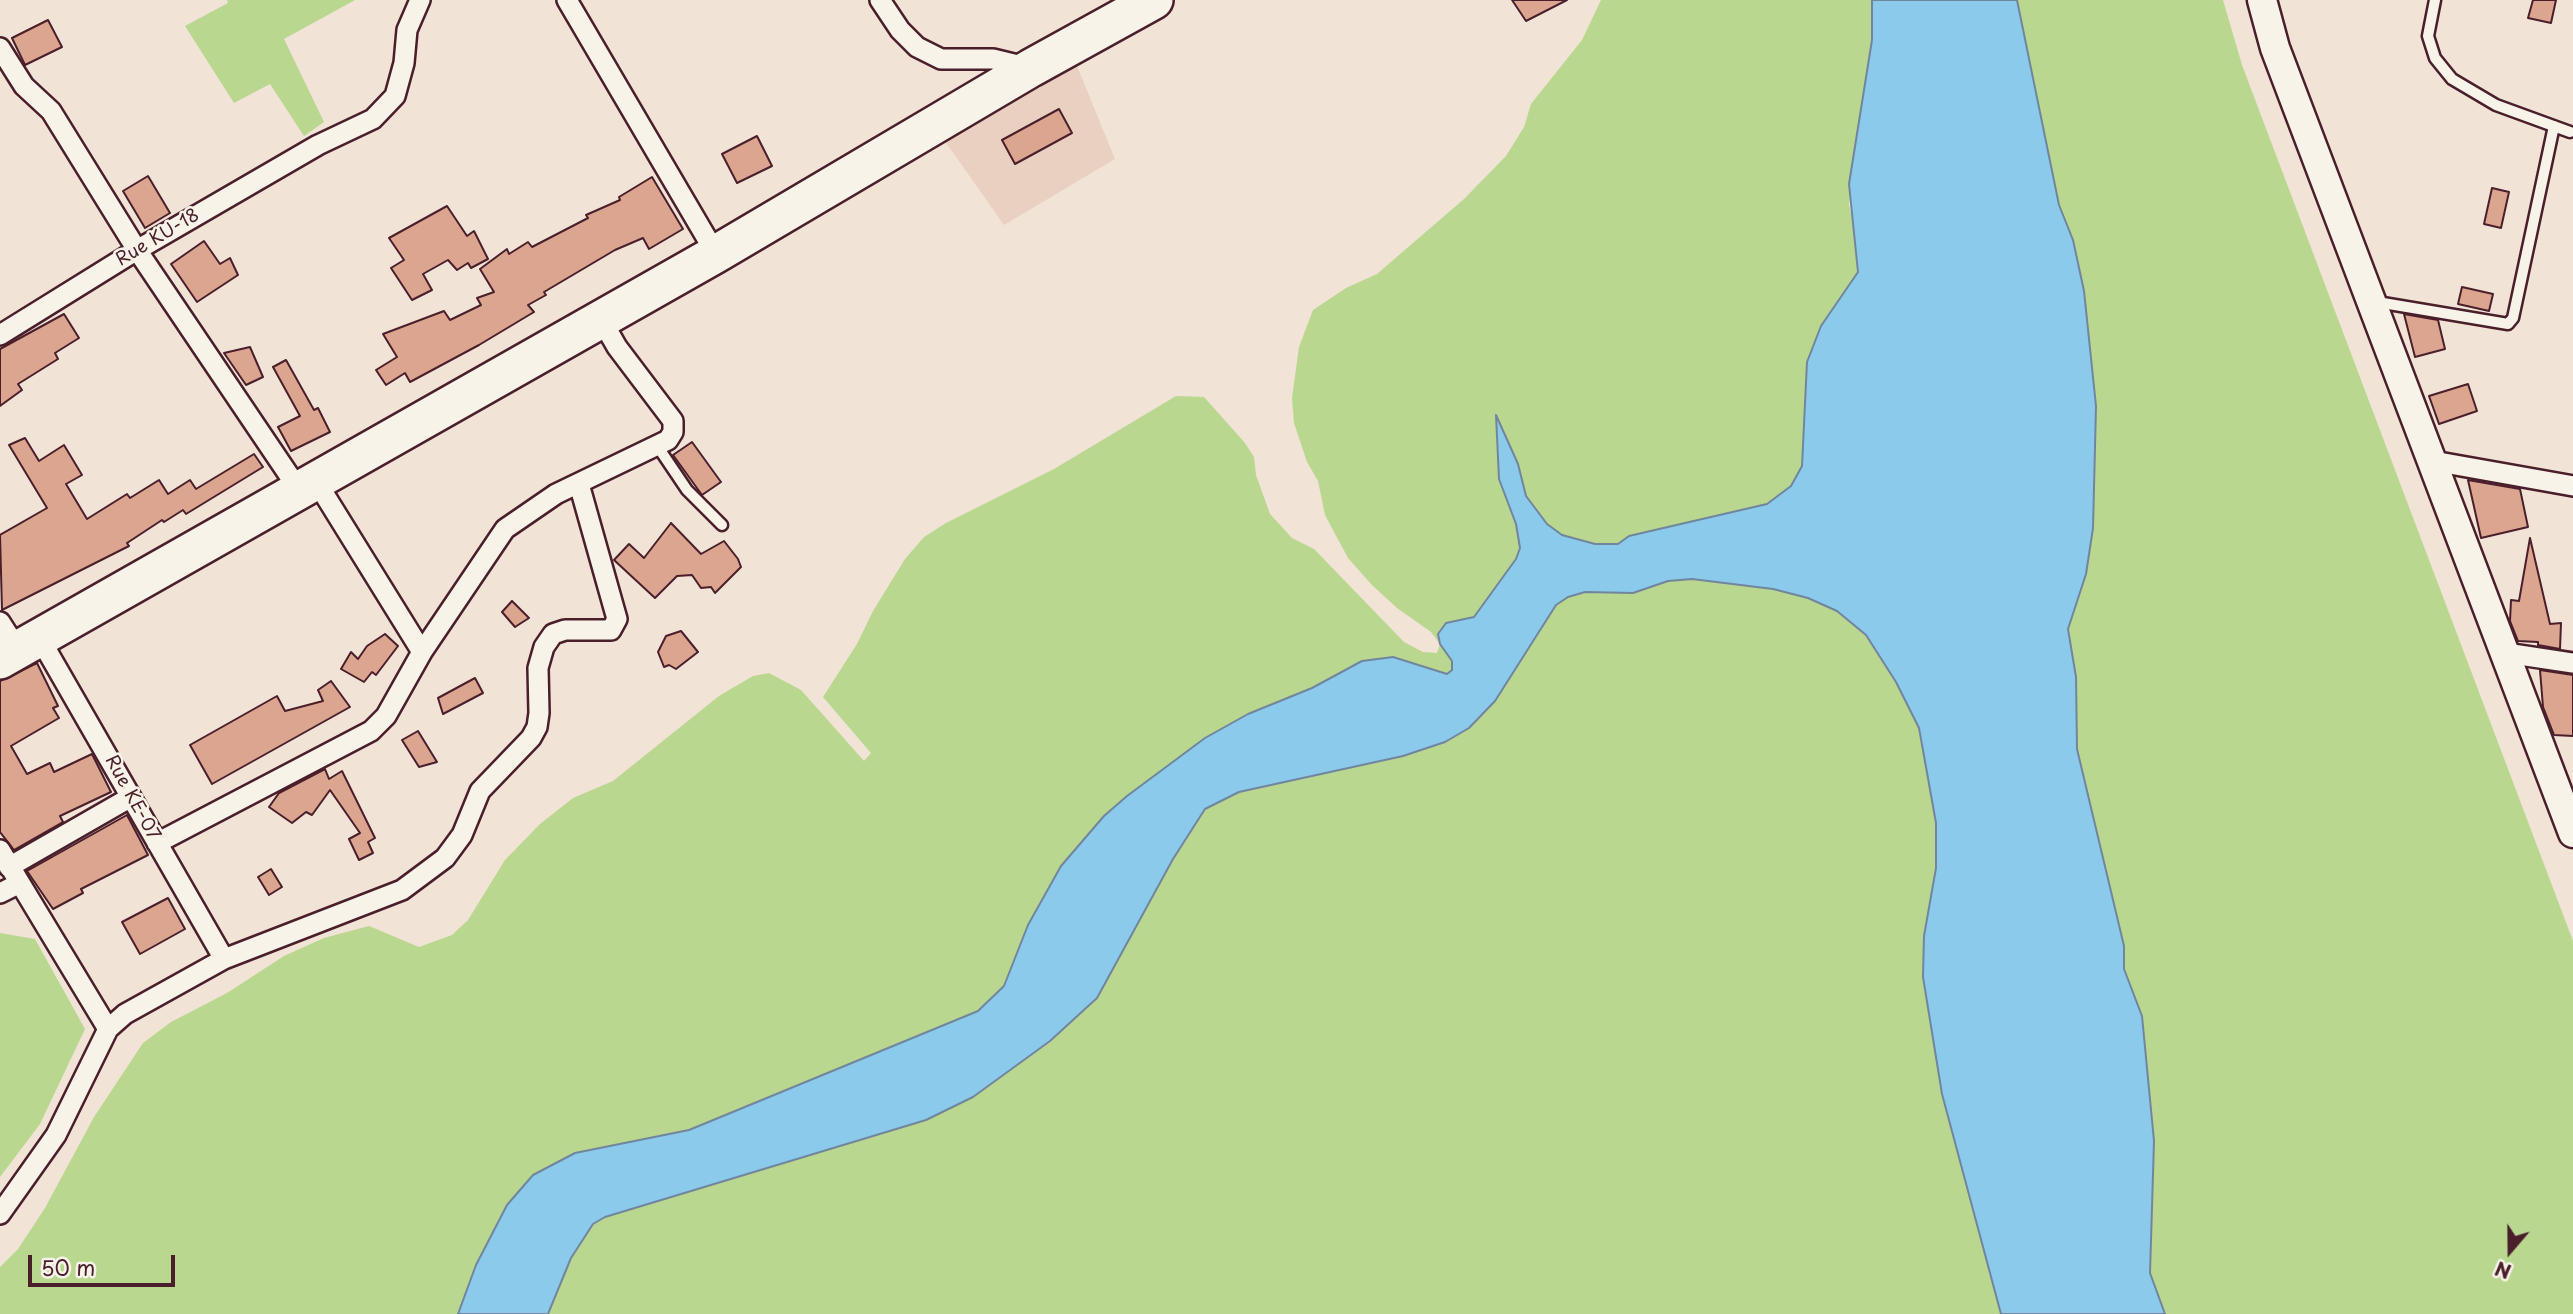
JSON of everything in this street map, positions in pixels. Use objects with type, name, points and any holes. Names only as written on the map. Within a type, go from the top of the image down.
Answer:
[{"type":"highway","points":[[14,642],[308,486],[716,254],[1031,68],[1154,0]]},
{"type":"street","name":"Rue KU-18","points":[[0,335],[137,250],[318,145],[373,119],[396,96],[404,63],[407,30],[420,0]]},
{"type":"street","points":[[567,0],[716,254]]},
{"type":"street","points":[[880,0],[900,30],[917,47],[941,59],[993,59],[1031,68]]},
{"type":"street","points":[[2262,0],[2275,48],[2573,833]]},
{"type":"street","points":[[0,48],[24,86],[51,111],[137,250],[308,486],[422,652]]},
{"type":"street","points":[[156,842],[371,731],[386,716],[422,652],[505,529],[556,494],[658,447],[673,432],[673,421],[617,347],[601,319]]},
{"type":"street","points":[[2433,460],[2573,486]]},
{"type":"street","points":[[0,1214],[56,1135],[108,1029],[125,1014],[224,960],[402,890],[445,858],[454,846],[480,791],[531,738],[537,727],[538,668],[544,647],[553,634],[565,630],[611,630],[617,619],[579,484]]},
{"type":"street","name":"Rue KE-07","points":[[14,642],[131,797],[224,960]]},
{"type":"street","points":[[2506,653],[2573,663]]},
{"type":"street","points":[[0,893],[9,867],[131,797]]},
{"type":"street","points":[[9,867],[108,1029]]},
{"type":"lane","points":[[2433,1],[2428,36],[2435,58],[2452,79],[2496,105],[2570,132]]},
{"type":"lane","points":[[2373,302],[2508,324],[2513,318],[2554,126]]},
{"type":"lane","points":[[658,447],[687,490],[722,526]]},
{"type":"shaded area","points":[[1077,66],[1115,159],[1004,225],[942,137]]},
{"type":"green space","points":[[227,0],[355,0],[284,39],[324,122],[304,136],[270,84],[234,103],[185,26],[228,3]]},
{"type":"green space","points":[[1601,0],[1872,0],[1872,40],[1849,204],[1859,253],[1858,272],[1821,326],[1807,362],[1802,466],[1791,486],[1767,504],[1629,536],[1618,544],[1595,544],[1561,535],[1547,524],[1526,496],[1518,464],[1499,479],[1516,524],[1520,548],[1516,559],[1474,617],[1446,623],[1440,644],[1431,632],[1397,608],[1372,585],[1348,558],[1325,515],[1318,481],[1307,462],[1294,423],[1292,398],[1299,347],[1313,310],[1346,288],[1377,274],[1464,199],[1506,156],[1524,127],[1531,104],[1582,40]]},
{"type":"green space","points":[[2017,0],[2223,0],[2242,65],[2573,941],[2573,1314],[2165,1314],[2160,1306],[2150,1273],[2154,1141],[2142,1016],[2124,969],[2124,946],[2077,749],[2076,677],[2068,629],[2086,574],[2096,406],[2084,291],[2073,240],[2059,205]]},
{"type":"green space","points":[[1176,396],[1204,397],[1245,443],[1254,457],[1256,475],[1270,514],[1292,538],[1314,549],[1404,642],[1423,652],[1437,653],[1440,644],[1452,661],[1452,670],[1446,675],[1393,657],[1362,661],[1104,816],[1061,866],[1028,925],[1004,986],[978,1011],[689,1130],[575,1153],[533,1175],[507,1205],[476,1265],[458,1314],[0,1314],[0,1267],[18,1249],[45,1208],[94,1117],[143,1043],[171,1022],[227,993],[284,956],[324,938],[369,926],[419,947],[452,935],[468,920],[505,860],[540,824],[573,798],[613,781],[719,696],[753,676],[769,673],[801,690],[864,761],[871,753],[823,697],[857,644],[873,611],[905,559],[924,537],[946,523],[1054,469]]},
{"type":"green space","points":[[1692,579],[1773,589],[1808,598],[1837,611],[1866,635],[1896,682],[1919,728],[1936,823],[1936,868],[1924,936],[1923,977],[1942,1094],[2001,1314],[548,1314],[571,1258],[593,1224],[605,1217],[926,1120],[973,1097],[1050,1041],[1205,809],[1239,792],[1404,756],[1445,742],[1469,728],[1495,701],[1556,605],[1568,597],[1585,592],[1633,593],[1668,581]]},
{"type":"green space","points":[[0,933],[35,939],[85,1029],[40,1124],[0,1177]]},
{"type":"water","points":[[1872,0],[2017,0],[2059,205],[2073,240],[2084,291],[2096,406],[2093,528],[2086,574],[2068,629],[2076,677],[2077,749],[2124,946],[2124,969],[2142,1016],[2154,1141],[2150,1273],[2165,1314],[2001,1314],[1942,1094],[1923,977],[1924,936],[1936,868],[1936,823],[1919,728],[1896,682],[1866,635],[1837,611],[1808,598],[1773,589],[1692,579],[1668,581],[1633,593],[1585,592],[1568,597],[1556,605],[1495,701],[1469,728],[1445,742],[1403,756],[1239,792],[1205,809],[1173,859],[1097,998],[1050,1041],[973,1097],[926,1120],[605,1217],[593,1224],[571,1258],[548,1314],[458,1314],[476,1265],[507,1205],[533,1175],[575,1153],[689,1130],[978,1011],[1004,986],[1028,925],[1061,866],[1104,816],[1205,738],[1248,714],[1312,688],[1362,661],[1393,657],[1447,674],[1452,670],[1452,661],[1440,644],[1438,634],[1446,623],[1474,617],[1516,559],[1520,548],[1516,524],[1499,479],[1496,415],[1518,464],[1526,496],[1547,524],[1562,535],[1595,544],[1618,544],[1629,536],[1767,504],[1791,486],[1802,466],[1807,362],[1821,326],[1858,272],[1849,184],[1872,40]]},
{"type":"building","points":[[1512,0],[1567,0],[1526,21]]},
{"type":"building","points":[[2533,0],[2556,0],[2551,23],[2528,18]]},
{"type":"building","points":[[48,20],[62,47],[25,65],[12,38]]},
{"type":"building","points":[[1059,109],[1072,133],[1015,164],[1002,140]]},
{"type":"building","points":[[757,136],[772,166],[737,183],[722,154]]},
{"type":"building","points":[[148,176],[170,213],[145,228],[123,191]]},
{"type":"building","points":[[652,177],[683,229],[649,249],[643,238],[615,250],[544,292],[546,295],[528,305],[534,312],[479,345],[410,382],[405,373],[386,385],[376,370],[397,357],[383,334],[444,311],[450,320],[481,305],[477,298],[494,292],[480,269],[507,249],[509,254],[528,242],[532,247],[588,218],[586,215],[620,200],[619,197]]},
{"type":"building","points":[[2492,188],[2509,192],[2501,228],[2484,224]]},
{"type":"building","points":[[447,206],[467,236],[474,231],[488,259],[471,268],[468,263],[457,270],[448,260],[423,274],[432,290],[412,300],[391,268],[404,260],[389,238]]},
{"type":"building","points":[[204,241],[220,264],[230,258],[238,275],[197,302],[171,264]]},
{"type":"building","points":[[2462,287],[2493,294],[2489,311],[2458,304]]},
{"type":"building","points":[[64,314],[79,338],[55,353],[58,359],[18,384],[22,390],[0,406],[0,349]]},
{"type":"building","points":[[2404,314],[2438,320],[2445,349],[2415,357]]},
{"type":"building","points":[[250,347],[263,377],[246,385],[224,353]]},
{"type":"building","points":[[286,360],[314,410],[318,408],[330,432],[291,451],[278,427],[300,416],[273,367]]},
{"type":"building","points":[[2468,384],[2477,411],[2439,424],[2429,396]]},
{"type":"building","points":[[25,438],[39,461],[64,445],[82,475],[66,484],[87,519],[127,494],[130,498],[159,480],[168,494],[190,480],[196,489],[254,454],[263,467],[186,514],[183,510],[164,522],[162,520],[127,543],[129,546],[2,610],[0,535],[47,508],[9,445]]},
{"type":"building","points":[[692,442],[721,482],[702,495],[673,455]]},
{"type":"building","points":[[2468,480],[2520,489],[2528,527],[2481,538]]},
{"type":"building","points":[[671,523],[701,554],[724,541],[738,559],[741,567],[715,593],[711,587],[701,588],[692,575],[677,576],[655,598],[614,560],[629,544],[644,558]]},
{"type":"building","points":[[2530,538],[2550,624],[2561,623],[2560,649],[2538,645],[2538,642],[2518,641],[2510,621],[2511,600],[2519,601]]},
{"type":"building","points":[[512,601],[529,618],[515,627],[502,612]]},
{"type":"building","points":[[681,631],[698,652],[676,669],[669,665],[664,667],[658,652],[666,636]]},
{"type":"building","points":[[385,634],[398,646],[376,675],[372,672],[364,682],[341,669],[351,652],[358,659],[367,646]]},
{"type":"building","points":[[37,663],[58,706],[53,708],[59,718],[11,746],[27,774],[50,763],[54,772],[92,754],[111,792],[60,816],[63,822],[14,850],[0,832],[0,681]]},
{"type":"building","points":[[2540,670],[2573,675],[2573,736],[2554,735],[2543,707]]},
{"type":"building","points":[[475,678],[483,693],[443,714],[438,698]]},
{"type":"building","points":[[331,681],[350,707],[212,784],[190,745],[277,696],[285,711],[323,701],[318,690]]},
{"type":"building","points":[[418,731],[437,762],[419,767],[402,740]]},
{"type":"building","points":[[325,769],[329,779],[342,771],[375,838],[368,842],[373,853],[359,860],[349,839],[360,833],[330,790],[312,815],[306,812],[292,823],[269,807],[279,793]]},
{"type":"building","points":[[127,815],[148,855],[81,889],[83,893],[53,909],[27,871]]},
{"type":"building","points":[[271,869],[282,887],[269,895],[258,877]]},
{"type":"building","points":[[168,898],[185,929],[140,954],[122,922]]}]
